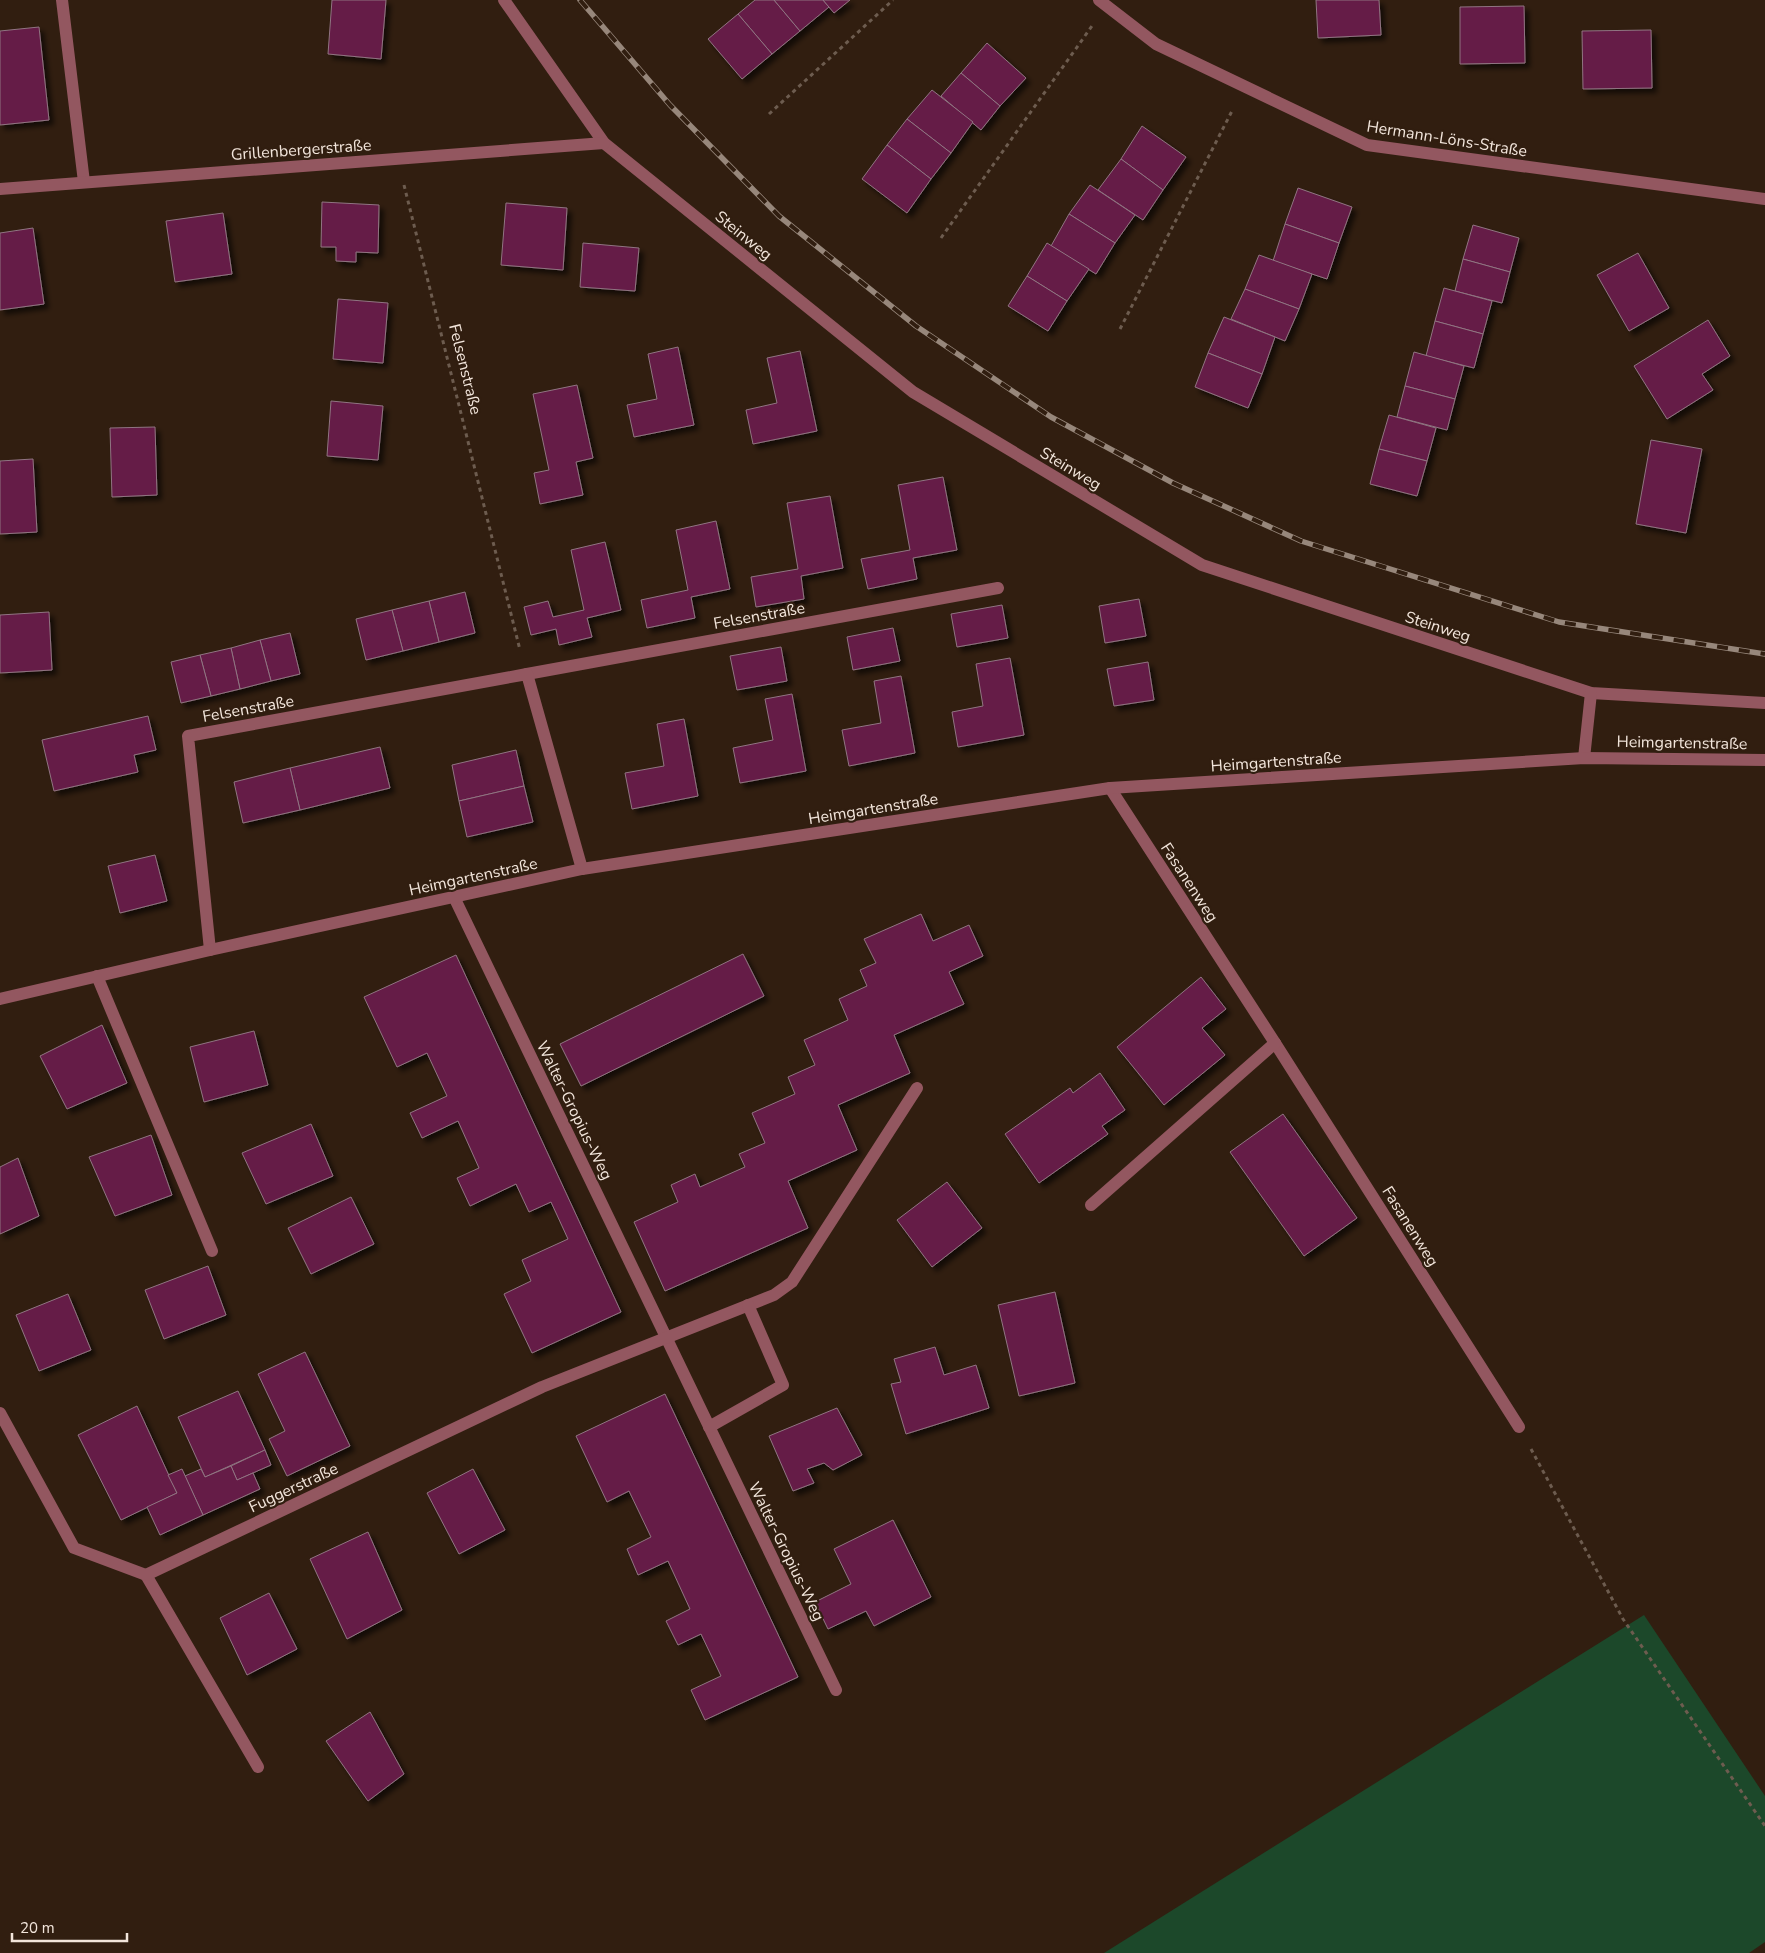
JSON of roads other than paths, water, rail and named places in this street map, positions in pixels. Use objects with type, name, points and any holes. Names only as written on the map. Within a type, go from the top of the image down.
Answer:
[{"type":"street","points":[[62,0],[84,182]]},
{"type":"street","name":"Steinweg","points":[[504,0],[604,143],[912,392],[1202,565],[1591,693],[1765,703]]},
{"type":"street","name":"Hermann-Löns-Straße","points":[[1103,3],[1156,44],[1367,145],[1765,200]]},
{"type":"street","name":"Grillenbergerstraße","points":[[0,189],[604,143]]},
{"type":"street","name":"Felsenstraße","points":[[210,950],[188,736],[998,588]]},
{"type":"street","points":[[527,674],[582,869]]},
{"type":"street","points":[[1584,758],[1591,693]]},
{"type":"street","name":"Heimgartenstraße","points":[[0,999],[210,950],[582,869],[1110,788],[1584,758],[1765,760]]},
{"type":"street","name":"Fasanenweg","points":[[1110,788],[1275,1043],[1519,1427]]},
{"type":"street","name":"Walter-Gropius-Weg","points":[[454,897],[836,1690]]},
{"type":"street","points":[[97,976],[212,1251]]},
{"type":"street","points":[[1091,1205],[1275,1043]]},
{"type":"street","points":[[667,1338],[774,1295],[792,1282],[917,1088]]},
{"type":"street","points":[[709,1427],[783,1385],[748,1306]]},
{"type":"street","name":"Fuggerstraße","points":[[146,1575],[542,1387],[667,1338]]},
{"type":"street","points":[[0,1413],[74,1548],[146,1575],[258,1767]]},
{"type":"railway","points":[[580,0],[670,105],[779,216],[916,326],[1051,417],[1173,483],[1301,541],[1559,622],[1765,654]]}]
